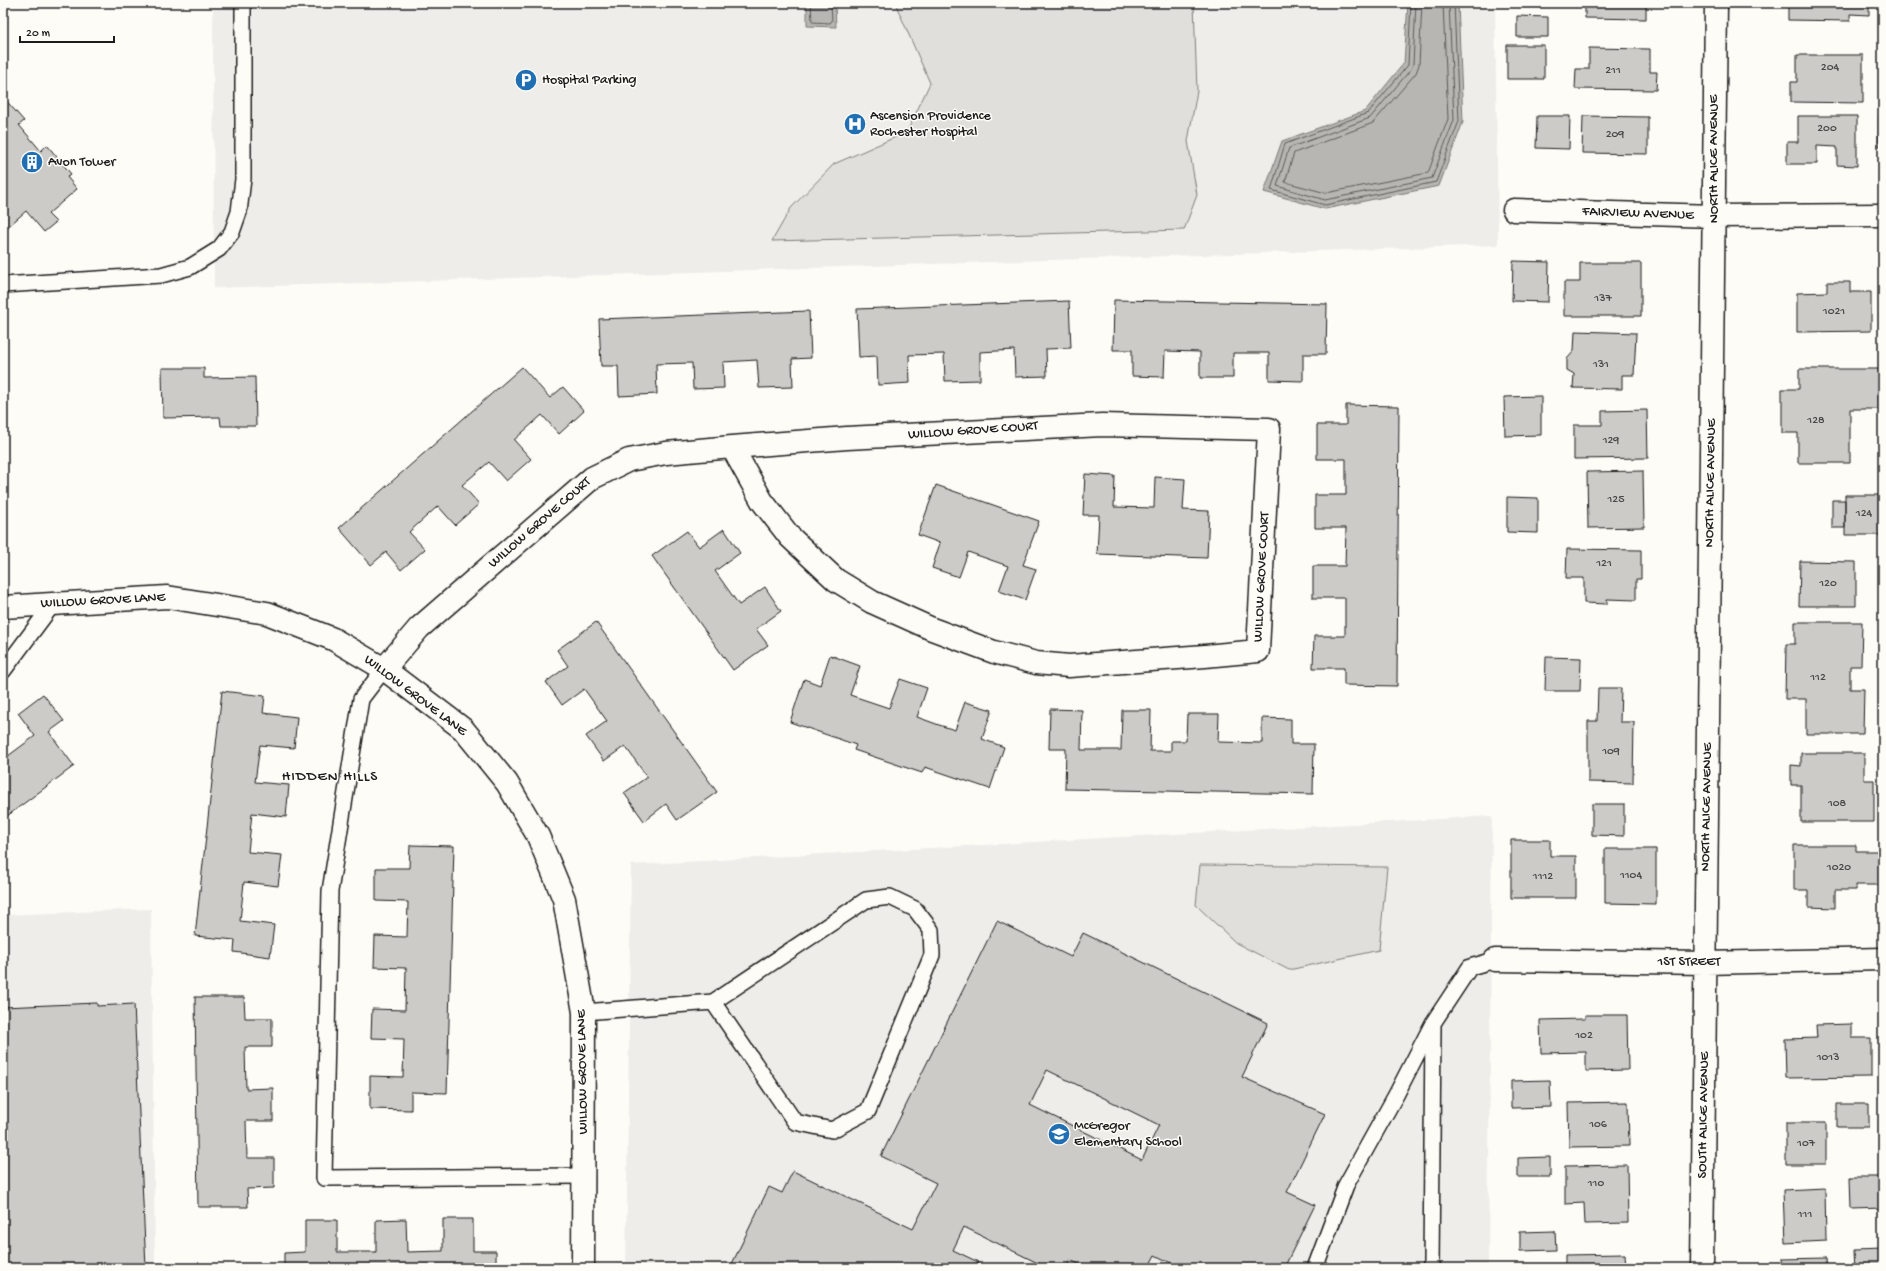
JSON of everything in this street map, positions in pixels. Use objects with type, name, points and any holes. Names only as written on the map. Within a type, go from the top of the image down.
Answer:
[{"type":"street","name":"NORTH ALICE AVENUE","points":[[1705,963],[1716,3]]},
{"type":"street","name":"FAIRVIEW AVENUE","points":[[1514,210],[1714,216],[1883,215]]},
{"type":"street","name":"WILLOW GROVE COURT","points":[[384,669],[420,628],[592,478],[628,460],[666,453],[732,447],[846,438],[1102,425],[1268,429],[1258,651],[1069,666],[1036,663],[994,652],[932,629],[872,602],[836,580],[785,531],[762,501],[732,447]]},
{"type":"street","name":"WILLOW GROVE LANE","points":[[3,607],[167,597],[266,613],[333,639],[384,669],[463,729],[511,790],[538,836],[564,899],[584,1012],[583,1268]]},
{"type":"street","name":"1ST STREET","points":[[1495,960],[1705,963],[1883,959]]},
{"type":"street","name":"SOUTH ALICE AVENUE","points":[[1702,1268],[1705,963]]},
{"type":"lane","points":[[3,284],[161,275],[190,266],[218,249],[232,232],[239,212],[243,179],[243,3]]},
{"type":"lane","points":[[3,671],[53,604]]},
{"type":"lane","points":[[384,669],[361,699],[330,892],[324,1178],[584,1176]]},
{"type":"lane","points":[[584,1012],[712,1002],[866,900],[890,897],[915,909],[930,930],[932,956],[868,1111],[832,1130],[795,1122],[712,1002]]},
{"type":"lane","points":[[1315,1268],[1346,1185],[1396,1095],[1433,1023],[1470,967],[1495,960]]},
{"type":"lane","points":[[1431,1268],[1433,1023]]},
{"type":"shaded area","name":"Ascension Providence Rochester Hospital","points":[[213,3],[1495,3],[1498,245],[214,288]]},
{"type":"shaded area","points":[[895,3],[1194,3],[1197,91],[1188,141],[1197,195],[1184,230],[772,241],[791,208],[834,164],[907,132],[930,83]]},
{"type":"shaded area","name":"McGregor Elementary School","points":[[1492,816],[1488,1268],[626,1268],[631,865]]},
{"type":"shaded area","points":[[1200,865],[1387,867],[1379,950],[1289,970],[1236,943],[1196,905]]},
{"type":"shaded area","points":[[151,909],[155,1268],[3,1268],[3,915]]},
{"type":"water","points":[[807,3],[835,3],[836,27],[807,26]]},
{"type":"water","points":[[1408,3],[1458,3],[1463,122],[1439,186],[1325,209],[1264,192],[1282,141],[1365,111],[1404,63]]},
{"type":"building","points":[[1585,3],[1646,3],[1646,19],[1585,18]]},
{"type":"building","points":[[1788,3],[1875,4],[1869,4],[1869,15],[1850,14],[1850,21],[1788,20]]},
{"type":"building","points":[[1517,16],[1548,17],[1548,37],[1517,37]]},
{"type":"building","points":[[1507,45],[1544,45],[1544,79],[1507,79]]},
{"type":"building","points":[[1589,48],[1650,49],[1650,72],[1657,72],[1656,90],[1575,89],[1576,69],[1589,69]]},
{"type":"building","points":[[1797,55],[1863,55],[1863,103],[1791,102],[1791,82],[1797,82]]},
{"type":"building","name":"Avon Tower","points":[[3,97],[24,121],[19,125],[41,151],[47,145],[71,174],[67,177],[77,189],[48,214],[56,222],[44,232],[26,211],[3,231]]},
{"type":"building","points":[[1537,116],[1570,116],[1569,149],[1536,148]]},
{"type":"building","points":[[1583,116],[1648,117],[1648,154],[1582,153]]},
{"type":"building","points":[[1798,116],[1857,116],[1857,166],[1837,165],[1837,147],[1817,146],[1817,164],[1787,164],[1787,142],[1798,142]]},
{"type":"building","points":[[1879,116],[1883,116],[1883,146],[1879,146]]},
{"type":"building","points":[[1513,261],[1549,262],[1548,302],[1512,301]]},
{"type":"building","points":[[1580,263],[1641,263],[1641,316],[1564,316],[1564,282],[1580,282]]},
{"type":"building","points":[[1827,282],[1850,282],[1850,292],[1871,292],[1871,331],[1797,332],[1797,293],[1827,292]]},
{"type":"building","points":[[1114,300],[1327,304],[1326,354],[1303,354],[1303,381],[1269,380],[1269,353],[1233,353],[1233,378],[1200,378],[1200,352],[1165,351],[1164,377],[1132,376],[1132,350],[1113,350]]},
{"type":"building","points":[[1069,301],[1071,348],[1046,349],[1047,376],[1015,377],[1014,350],[980,352],[980,380],[945,381],[944,354],[909,355],[910,383],[878,385],[877,356],[859,357],[857,309]]},
{"type":"building","points":[[809,311],[811,358],[792,359],[793,387],[759,388],[757,360],[723,362],[724,388],[693,389],[692,363],[656,364],[657,394],[619,396],[618,366],[601,366],[599,319]]},
{"type":"building","points":[[1575,331],[1636,333],[1634,375],[1622,375],[1622,389],[1573,388],[1574,374],[1567,370],[1567,359],[1574,351]]},
{"type":"building","points":[[522,367],[550,398],[563,387],[584,411],[559,434],[542,415],[514,440],[531,459],[506,481],[489,462],[462,485],[479,504],[455,525],[438,506],[409,532],[425,549],[401,570],[386,552],[371,565],[339,528]]},
{"type":"building","points":[[162,368],[204,368],[204,378],[255,377],[256,426],[221,426],[220,417],[163,418]]},
{"type":"building","points":[[1799,369],[1879,369],[1879,409],[1850,409],[1850,463],[1798,463],[1798,433],[1782,433],[1782,389],[1799,389]]},
{"type":"building","points":[[1541,396],[1541,435],[1505,436],[1504,397]]},
{"type":"building","points":[[1346,405],[1399,406],[1397,686],[1344,685],[1344,668],[1313,668],[1314,636],[1345,636],[1345,598],[1313,598],[1313,566],[1345,566],[1346,528],[1315,528],[1315,495],[1346,495],[1346,459],[1317,459],[1317,425],[1346,425]]},
{"type":"building","points":[[1647,410],[1648,458],[1574,459],[1574,425],[1602,425],[1602,411]]},
{"type":"building","points":[[1643,471],[1644,527],[1588,528],[1587,472]]},
{"type":"building","points":[[1085,474],[1115,476],[1114,507],[1154,508],[1155,477],[1185,479],[1183,510],[1209,511],[1207,558],[1097,554],[1099,515],[1083,515]]},
{"type":"building","points":[[936,485],[1039,521],[1023,565],[1036,569],[1025,600],[999,591],[1008,566],[968,552],[959,577],[932,568],[940,543],[918,535]]},
{"type":"building","points":[[1845,495],[1883,495],[1883,535],[1845,535]]},
{"type":"building","points":[[1507,497],[1538,498],[1538,533],[1507,532]]},
{"type":"building","points":[[1832,500],[1845,500],[1845,528],[1832,528]]},
{"type":"building","points":[[724,529],[740,553],[715,571],[739,605],[765,587],[781,611],[756,629],[768,645],[733,670],[652,556],[687,531],[699,547]]},
{"type":"building","points":[[1567,549],[1641,550],[1641,579],[1636,579],[1636,600],[1607,599],[1607,604],[1584,603],[1584,578],[1566,578]]},
{"type":"building","points":[[1800,561],[1856,562],[1856,606],[1799,606]]},
{"type":"building","points":[[596,622],[717,792],[677,820],[666,804],[644,821],[624,793],[647,777],[625,746],[604,761],[586,736],[607,721],[584,689],[562,705],[546,682],[568,666],[557,650]]},
{"type":"building","points":[[1795,622],[1862,622],[1861,666],[1850,666],[1850,689],[1864,689],[1863,734],[1806,734],[1806,699],[1785,699],[1786,644],[1795,644]]},
{"type":"building","points":[[830,655],[860,666],[850,695],[889,708],[900,679],[927,688],[917,717],[955,730],[965,702],[992,710],[982,739],[1004,747],[990,789],[925,767],[922,773],[854,750],[856,745],[790,722],[804,679],[820,685]]},
{"type":"building","points":[[1546,657],[1581,658],[1580,691],[1545,691]]},
{"type":"building","points":[[1598,688],[1621,688],[1620,722],[1634,722],[1633,783],[1588,782],[1588,721],[1597,721]]},
{"type":"building","points":[[222,691],[265,696],[263,713],[297,717],[294,748],[260,745],[255,782],[289,785],[286,817],[252,813],[248,852],[282,855],[278,886],[244,882],[240,921],[274,925],[270,957],[234,952],[235,940],[195,936]]},
{"type":"building","points":[[43,694],[64,721],[49,732],[74,766],[3,819],[3,757],[4,759],[35,736],[18,713]]},
{"type":"building","points":[[1050,709],[1082,710],[1081,750],[1121,750],[1122,710],[1151,710],[1150,751],[1171,751],[1171,741],[1186,741],[1187,714],[1219,714],[1218,742],[1262,743],[1262,718],[1291,719],[1291,744],[1314,744],[1313,794],[1065,789],[1066,749],[1049,749]]},
{"type":"building","points":[[1801,753],[1864,753],[1864,780],[1874,780],[1874,822],[1801,822],[1801,785],[1791,785],[1791,765],[1801,766]]},
{"type":"building","points":[[1592,804],[1624,804],[1624,836],[1592,835]]},
{"type":"building","points":[[1511,840],[1550,840],[1550,856],[1576,856],[1576,898],[1511,898]]},
{"type":"building","points":[[410,845],[454,846],[447,1093],[411,1092],[411,1110],[370,1109],[370,1076],[403,1077],[404,1039],[371,1038],[372,1009],[405,1010],[406,968],[374,967],[375,936],[407,937],[408,902],[376,901],[376,868],[409,868]]},
{"type":"building","points":[[1794,845],[1856,845],[1856,851],[1883,851],[1883,885],[1856,885],[1856,890],[1835,890],[1835,908],[1808,907],[1808,890],[1794,890]]},
{"type":"building","points":[[1605,849],[1656,849],[1656,904],[1605,903]]},
{"type":"building","points":[[997,921],[1071,957],[1083,933],[1268,1023],[1242,1077],[1325,1114],[1287,1192],[1315,1205],[1284,1268],[1181,1268],[1155,1255],[1148,1268],[1087,1268],[1070,1260],[1066,1268],[1048,1268],[964,1227],[953,1250],[978,1262],[975,1268],[730,1268],[769,1187],[782,1193],[793,1171],[913,1229],[936,1183],[881,1156]],"holes":[[[1047,1070],[1159,1125],[1142,1160],[1030,1105]]]},
{"type":"building","points":[[195,997],[244,997],[245,1018],[272,1018],[272,1047],[245,1047],[246,1089],[273,1088],[273,1121],[246,1121],[247,1158],[274,1158],[274,1188],[247,1189],[248,1207],[198,1207]]},
{"type":"building","points":[[97,1003],[97,1006],[134,1004],[146,1268],[3,1268],[3,1007]]},
{"type":"building","points":[[1585,1015],[1627,1015],[1628,1070],[1586,1071],[1586,1052],[1541,1053],[1540,1020],[1585,1019]]},
{"type":"building","points":[[1852,1024],[1852,1038],[1871,1038],[1871,1077],[1786,1078],[1785,1039],[1817,1038],[1816,1025]]},
{"type":"building","points":[[1550,1080],[1551,1107],[1511,1108],[1511,1081]]},
{"type":"building","points":[[1628,1102],[1629,1146],[1569,1147],[1568,1103]]},
{"type":"building","points":[[1837,1104],[1869,1104],[1869,1127],[1837,1127]]},
{"type":"building","points":[[1786,1123],[1826,1123],[1826,1164],[1786,1164]]},
{"type":"building","points":[[1550,1157],[1550,1177],[1518,1177],[1518,1158]]},
{"type":"building","points":[[1627,1165],[1628,1223],[1585,1224],[1584,1203],[1565,1204],[1565,1166]]},
{"type":"building","points":[[1850,1177],[1883,1177],[1883,1208],[1851,1209]]},
{"type":"building","points":[[1825,1188],[1826,1241],[1785,1243],[1783,1190]]},
{"type":"building","points":[[406,1219],[407,1252],[443,1251],[443,1219],[473,1219],[473,1251],[496,1251],[496,1268],[284,1268],[284,1253],[305,1252],[305,1220],[337,1220],[337,1252],[376,1252],[376,1220]]},
{"type":"building","points":[[1555,1231],[1556,1250],[1520,1251],[1520,1232]]},
{"type":"building","points":[[1883,1249],[1883,1268],[1855,1268],[1854,1250]]},
{"type":"building","points":[[1625,1254],[1626,1268],[1565,1268],[1565,1255]]},
{"type":"building","points":[[1826,1258],[1827,1268],[1783,1268],[1782,1259]]},
{"type":"place","name":"Hospital Parking","points":[[526,80]]},
{"type":"place","name":"Ascension Providence Rochester Hospital","points":[[855,124]]},
{"type":"place","name":"Avon Tower","points":[[32,162]]},
{"type":"place","name":"McGregor Elementary School","points":[[1059,1134]]},
{"type":"district","name":"HIDDEN HILLS","points":[[330,777]]}]
